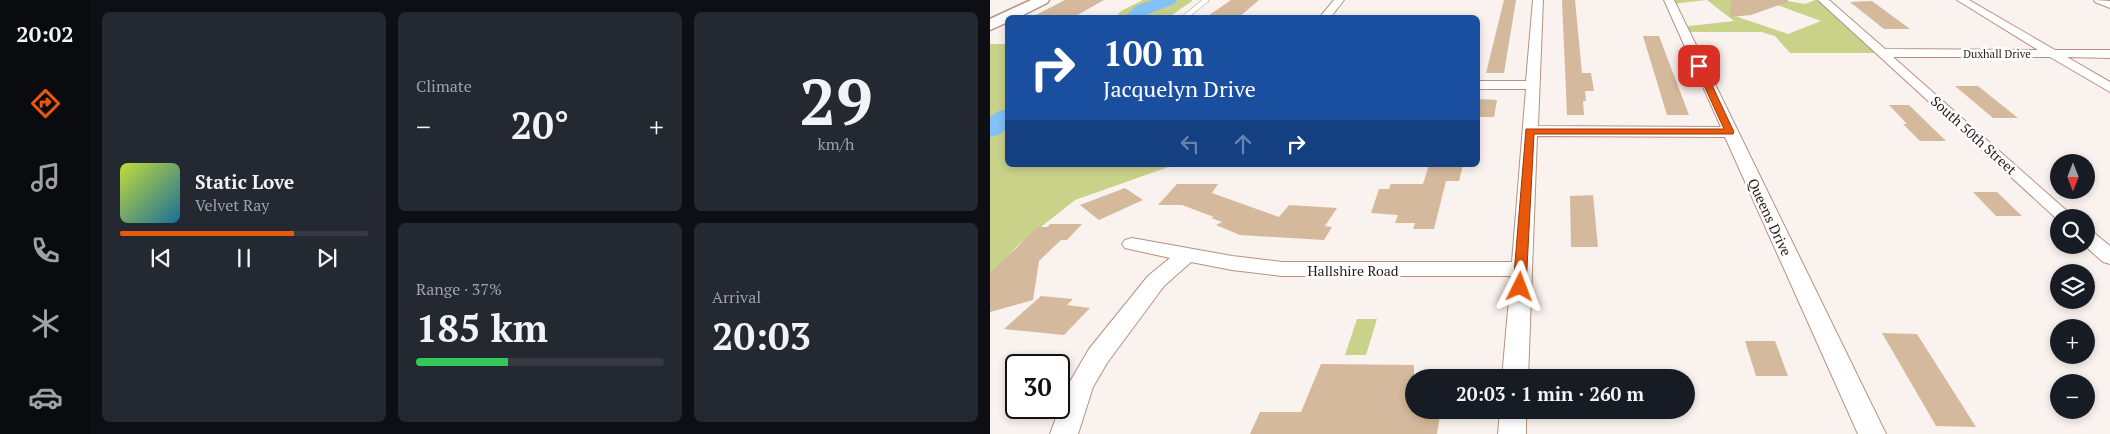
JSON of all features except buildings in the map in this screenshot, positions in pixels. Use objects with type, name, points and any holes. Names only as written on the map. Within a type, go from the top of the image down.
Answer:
[{"type":"main road","points":[[990,16],[1024,0]]},
{"type":"main road","points":[[1011,15],[1042,0]]},
{"type":"main road","points":[[990,25],[1005,18]]},
{"type":"street","points":[[1326,15],[1339,0]]},
{"type":"street","points":[[1515,369],[1538,0]]},
{"type":"street","name":"Queens Drive","points":[[1669,0],[1872,434]]},
{"type":"street","name":"South 50th Street","points":[[1823,0],[2056,209]]},
{"type":"street","points":[[1962,0],[2110,88]]},
{"type":"street","points":[[2098,0],[2110,5]]},
{"type":"street","name":"Duxhall Drive","points":[[1883,53],[2110,54]]},
{"type":"street","points":[[1480,85],[1532,85]]},
{"type":"street","points":[[1529,131],[1730,132]]},
{"type":"street","name":"Hallshire Road","points":[[1132,244],[1241,264],[1282,269],[1521,269]]},
{"type":"street","points":[[2095,244],[2110,257]]},
{"type":"street","points":[[1064,434],[1081,385],[1096,360],[1156,281],[1187,254]]},
{"type":"street","points":[[1512,434],[1513,419]]},
{"type":"lane","points":[[1188,15],[1206,0]]},
{"type":"green space","points":[[1143,0],[1192,0],[1172,15],[1118,15],[1121,11]]},
{"type":"green space","points":[[1669,0],[1707,0],[1671,4]]},
{"type":"green space","points":[[1707,0],[1782,0],[1805,4],[1815,0],[1823,0],[1883,53],[1790,53],[1775,36],[1761,32],[1684,32],[1681,27],[1734,21]],"holes":[[[1769,2],[1821,21],[1788,34],[1732,15]]]},
{"type":"green space","points":[[990,44],[1005,44],[1005,167],[1168,167],[1075,200],[1017,246],[990,276]]},
{"type":"green space","points":[[1357,319],[1377,319],[1366,355],[1345,355]]},
{"type":"waterway","points":[[1136,15],[1142,10],[1168,0]]},
{"type":"waterway","points":[[990,129],[1005,118]]},
{"type":"route","points":[[1520,287],[1529,131],[1730,132],[1699,66]]}]
